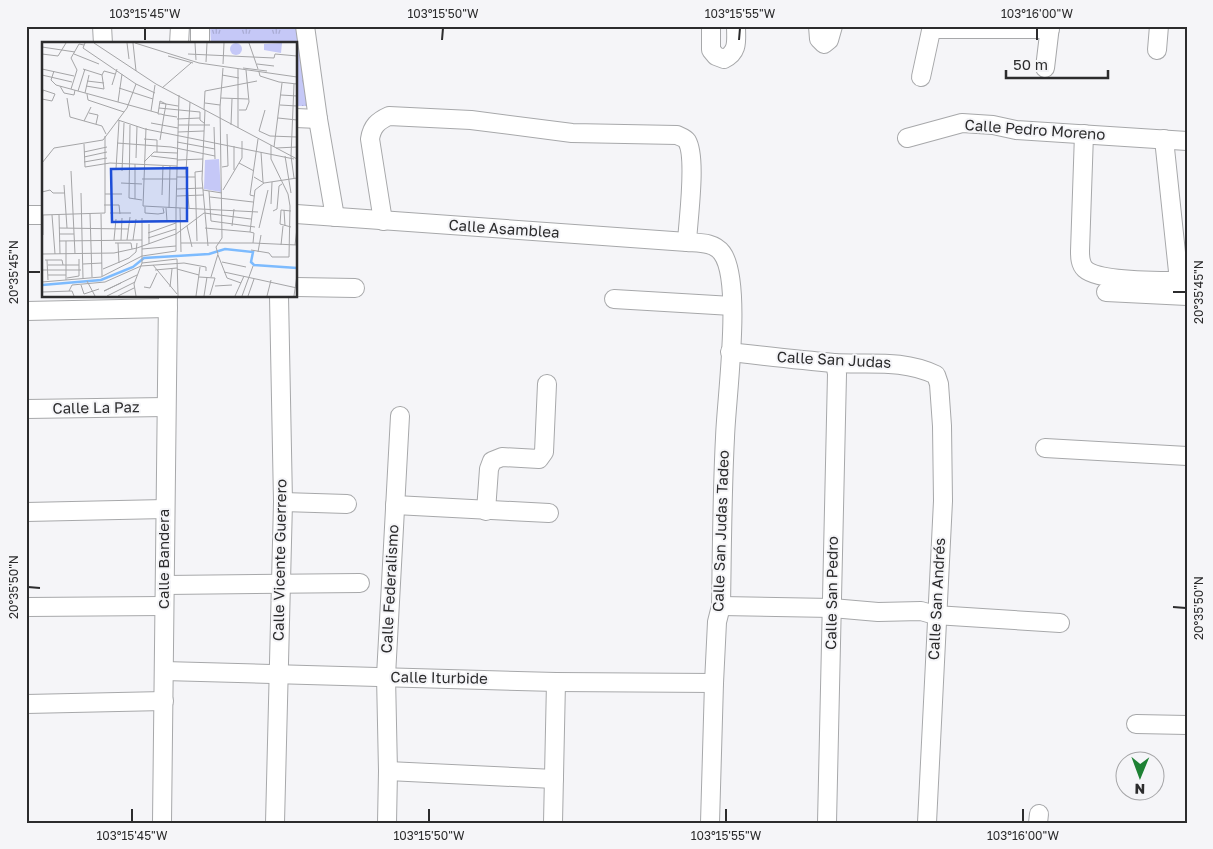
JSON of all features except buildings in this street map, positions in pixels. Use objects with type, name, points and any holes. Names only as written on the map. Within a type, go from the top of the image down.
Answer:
[{"type":"street","points":[[102,26],[103,42]]},
{"type":"street","points":[[179,42],[180,26]]},
{"type":"street","points":[[200,26],[200,42]]},
{"type":"street","points":[[306,26],[318,119],[335,217]]},
{"type":"street","points":[[711,26],[711,50],[716,56],[724,59],[731,56],[736,48],[736,26]]},
{"type":"street","points":[[818,26],[820,39],[824,44],[829,40],[833,26]]},
{"type":"street","points":[[1157,50],[1158,26]]},
{"type":"street","points":[[921,77],[931,28],[1050,28],[1045,68]]},
{"type":"street","points":[[383,221],[370,139],[374,126],[380,120],[389,116],[471,120],[572,133],[677,135],[686,139],[691,150],[687,242]]},
{"type":"street","points":[[298,118],[318,119]]},
{"type":"street","name":"Calle Pedro Moreno","points":[[907,138],[962,123],[993,125],[1016,130],[1187,141]]},
{"type":"street","points":[[1084,134],[1080,260],[1085,268],[1093,273],[1184,286]]},
{"type":"street","points":[[1164,139],[1184,286]]},
{"type":"street","name":"Calle Asamblea","points":[[298,214],[712,245]]},
{"type":"street","points":[[26,215],[42,215]]},
{"type":"street","name":"Calle San Judas Tadeo","points":[[710,823],[714,683],[717,622],[721,606],[725,438],[732,306],[729,270],[722,253],[712,245]]},
{"type":"street","points":[[1106,292],[1184,286]]},
{"type":"street","points":[[298,287],[354,288]]},
{"type":"street","name":"Calle Vicente Guerrero","points":[[275,823],[283,502],[279,298]]},
{"type":"street","points":[[614,299],[732,306]]},
{"type":"street","points":[[26,311],[168,302]]},
{"type":"street","name":"Calle Bandera","points":[[162,823],[168,302]]},
{"type":"street","name":"Calle San Judas","points":[[730,352],[836,363],[916,366],[936,375]]},
{"type":"street","name":"Calle San Pedro","points":[[826,823],[836,363]]},
{"type":"street","name":"Calle San Andrés","points":[[927,823],[943,501],[942,426],[939,384],[936,375]]},
{"type":"street","points":[[486,511],[488,469],[492,461],[502,457],[539,458],[544,452],[547,384]]},
{"type":"street","name":"Calle La Paz","points":[[26,409],[166,407]]},
{"type":"street","name":"Calle Federalismo","points":[[387,823],[386,676],[400,416]]},
{"type":"street","points":[[1045,448],[1187,456]]},
{"type":"street","points":[[283,502],[347,504]]},
{"type":"street","points":[[395,505],[549,513]]},
{"type":"street","points":[[26,512],[165,509]]},
{"type":"street","points":[[164,585],[360,583]]},
{"type":"street","points":[[26,607],[164,606]]},
{"type":"street","points":[[721,606],[832,608],[878,612],[920,611],[936,615],[1060,624]]},
{"type":"street","name":"Calle Iturbide","points":[[164,672],[386,676],[556,682],[714,683]]},
{"type":"street","points":[[554,823],[556,682]]},
{"type":"street","points":[[26,704],[164,701]]},
{"type":"street","points":[[1136,724],[1187,725]]},
{"type":"street","points":[[388,771],[554,779]]},
{"type":"green space","points":[[210,26],[296,26],[308,106],[298,106],[298,42],[211,42]]}]
